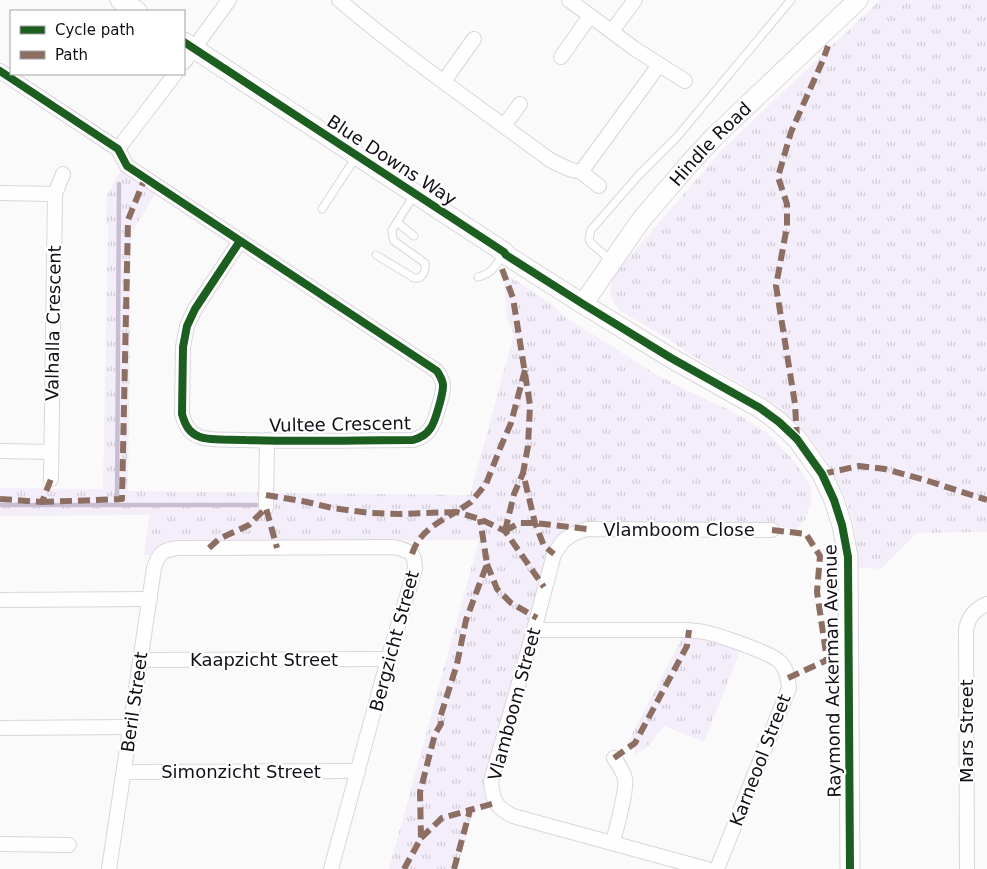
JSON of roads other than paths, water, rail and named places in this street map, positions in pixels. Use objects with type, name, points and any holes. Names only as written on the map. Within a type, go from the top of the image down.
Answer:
[{"type":"street","points":[[120,0],[135,10]]},
{"type":"street","points":[[187,51],[229,0]]},
{"type":"street","points":[[339,0],[357,16],[554,163],[581,172],[599,186]]},
{"type":"street","points":[[569,0],[659,65],[685,81]]},
{"type":"street","points":[[612,31],[635,0]]},
{"type":"street","name":"Hindle Road","points":[[583,304],[641,220],[714,137],[858,0]]},
{"type":"street","points":[[561,57],[590,16]]},
{"type":"street","points":[[444,81],[474,40]]},
{"type":"street","name":"Blue Downs Way","points":[[187,51],[357,155],[583,304]]},
{"type":"street","points":[[581,172],[659,65]]},
{"type":"street","points":[[0,71],[118,148],[174,75]]},
{"type":"street","points":[[504,126],[520,104]]},
{"type":"street","name":"Vultee Crescent","points":[[118,148],[127,166],[433,369],[439,375],[443,384],[443,390],[434,422],[426,434],[413,440],[267,440],[209,438],[198,436],[187,428],[182,414],[183,347],[187,326],[195,309],[240,241]]},
{"type":"street","name":"Valhalla Crescent","points":[[51,480],[55,194],[63,174]]},
{"type":"street","points":[[0,193],[55,194]]},
{"type":"street","name":"Raymond Ackerman Avenue","points":[[583,304],[671,358],[760,408],[797,439],[822,474],[834,500],[842,525],[848,557],[850,869]]},
{"type":"street","name":"Vultee Crescent","points":[[266,508],[267,440]]},
{"type":"street","points":[[0,451],[52,452]]},
{"type":"street","name":"Vlamboom Close","points":[[587,529],[772,530]]},
{"type":"street","name":"Vlamboom Street","points":[[587,529],[573,534],[563,541],[554,554],[492,781],[492,794],[495,803],[513,816],[707,869]]},
{"type":"street","name":"Beril Street","points":[[109,869],[154,568],[158,557],[166,550],[178,548]]},
{"type":"street","name":"Bergzicht Street","points":[[178,548],[394,548],[403,549],[412,554],[415,560],[415,569],[388,659],[331,869]]},
{"type":"street","points":[[0,600],[150,599]]},
{"type":"street","name":"Mars Street","points":[[967,869],[966,629],[967,622],[974,611],[980,606],[987,604]]},
{"type":"street","name":"Karneool Street","points":[[534,630],[689,630],[705,632],[770,655],[780,662],[786,671],[789,688],[717,869]]},
{"type":"street","name":"Kaapzicht Street","points":[[140,660],[388,659]]},
{"type":"street","points":[[0,728],[130,727]]},
{"type":"street","points":[[612,843],[625,781],[622,768],[614,758]]},
{"type":"street","name":"Simonzicht Street","points":[[124,772],[358,771]]},
{"type":"street","points":[[0,844],[68,844]]},
{"type":"lane","points":[[612,262],[589,240],[591,230],[638,176],[677,137],[791,0]]},
{"type":"lane","points":[[322,209],[357,155]]},
{"type":"lane","points":[[376,255],[414,278],[419,278],[424,272],[426,267],[423,261],[392,238],[392,230],[415,194]]},
{"type":"lane","points":[[397,222],[414,236]]},
{"type":"lane","points":[[478,277],[486,275],[491,271],[504,252]]},
{"type":"waterway","points":[[117,505],[119,184]]},
{"type":"waterway","points":[[0,505],[256,505]]}]
